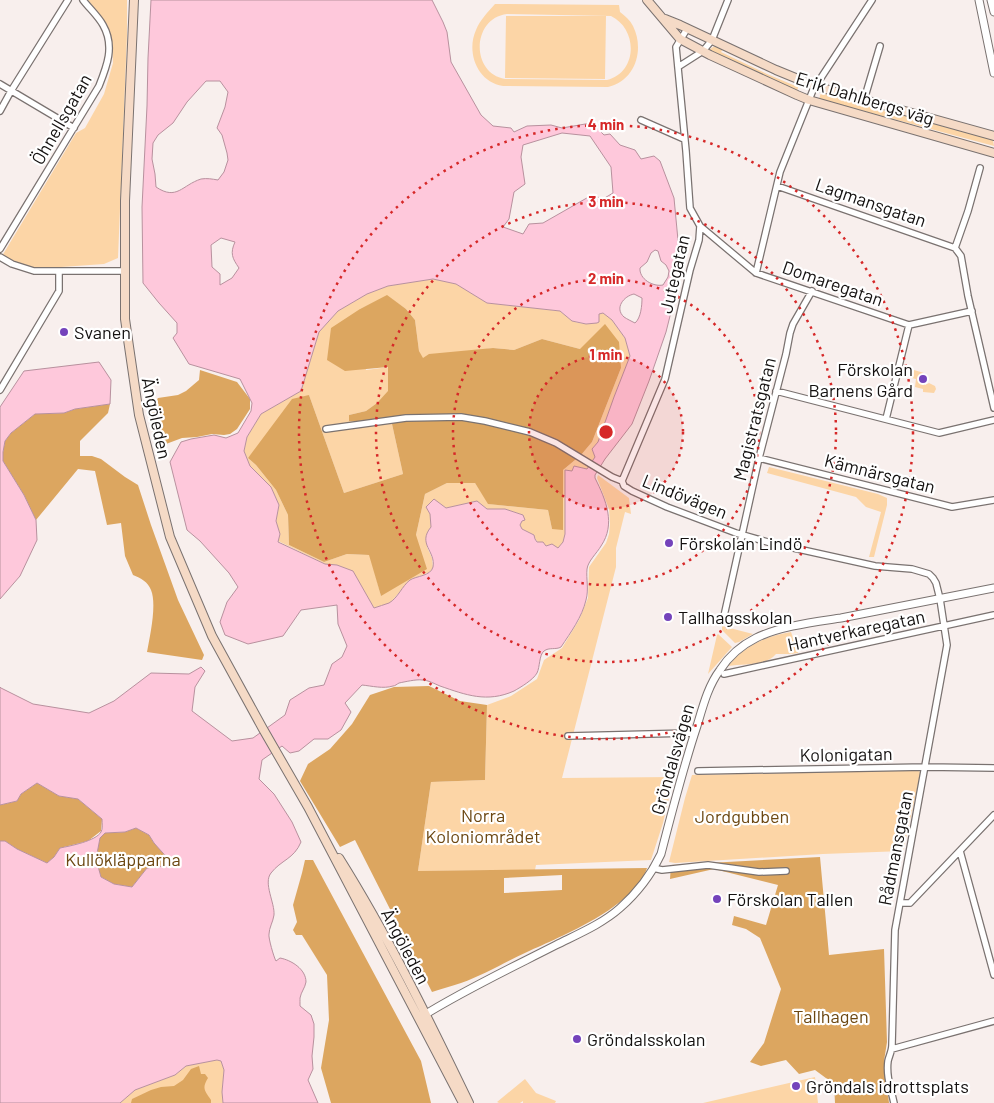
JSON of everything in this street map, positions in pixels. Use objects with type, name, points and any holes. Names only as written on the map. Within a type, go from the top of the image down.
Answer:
[{"type":"main road","name":"Ängöleden","points":[[134,0],[124,201],[125,319],[139,415],[170,537],[212,636],[263,730],[308,807],[469,1103]]},
{"type":"main road","points":[[647,0],[663,19]]},
{"type":"main road","name":"Erik Dahlbergs väg","points":[[663,19],[815,86],[994,136]]},
{"type":"main road","name":"Erik Dahlbergs väg","points":[[663,19],[680,39],[809,100],[994,153]]},
{"type":"main road","name":"Ängöleden","points":[[422,1016],[463,1103]]},
{"type":"street","points":[[0,111],[68,0]]},
{"type":"street","name":"Öhnellsgatan","points":[[0,249],[99,86],[107,65],[109,46],[103,26],[83,0]]},
{"type":"street","points":[[678,67],[702,51],[712,40],[728,0]]},
{"type":"street","points":[[979,0],[994,73]]},
{"type":"street","points":[[991,0],[994,12]]},
{"type":"street","points":[[756,273],[780,172],[809,100],[815,86],[869,1]]},
{"type":"street","points":[[680,39],[688,29]]},
{"type":"street","name":"Jutegatan","points":[[622,481],[665,379],[700,226],[690,208],[676,47],[680,39]]},
{"type":"street","points":[[864,100],[880,46]]},
{"type":"street","points":[[0,84],[74,128]]},
{"type":"street","points":[[641,120],[684,139]]},
{"type":"street","points":[[980,168],[955,248],[960,256],[994,408]]},
{"type":"street","name":"Lagmansgatan","points":[[777,186],[955,248]]},
{"type":"street","name":"Domaregatan","points":[[700,226],[756,273],[908,325]]},
{"type":"street","points":[[0,257],[17,266],[34,271],[124,270]]},
{"type":"street","points":[[0,390],[59,291],[59,272]]},
{"type":"street","name":"Magistratsgatan","points":[[724,616],[759,458],[790,333],[793,324],[812,291]]},
{"type":"street","points":[[886,420],[908,325],[972,311]]},
{"type":"street","points":[[776,391],[939,433],[994,420]]},
{"type":"street","name":"Lindövägen","points":[[326,429],[406,418],[461,417],[530,432],[556,443],[612,477],[622,481],[624,486],[637,494],[743,535],[875,566],[901,568],[929,574],[936,582],[940,599]]},
{"type":"street","name":"Kämnärsgatan","points":[[759,458],[952,507],[994,500]]},
{"type":"street","name":"Gröndalsvägen","points":[[422,1016],[448,1000],[598,923],[618,910],[638,891],[661,854],[707,694],[720,670],[740,648],[766,634],[790,627],[994,588]]},
{"type":"street","name":"Rådmansgatan","points":[[894,1103],[889,1081],[888,1060],[892,1049],[895,930],[947,645],[940,599]]},
{"type":"street","name":"Hantverkaregatan","points":[[724,674],[994,616]]},
{"type":"street","points":[[568,736],[694,734]]},
{"type":"street","name":"Kolonigatan","points":[[698,771],[926,767],[994,768]]},
{"type":"street","points":[[900,903],[910,903],[994,815]]},
{"type":"street","points":[[960,851],[994,975]]},
{"type":"street","points":[[654,868],[662,870],[708,866],[759,872],[786,871]]},
{"type":"street","points":[[892,1049],[994,1021]]},
{"type":"green space","points":[[88,0],[127,0],[118,258],[104,264],[33,269],[2,256],[76,133],[85,128],[104,94],[113,63],[112,43],[107,24]]},
{"type":"green space","points":[[495,4],[619,5],[620,12],[633,26],[636,35],[638,45],[635,63],[625,78],[617,84],[608,87],[503,86],[494,83],[486,79],[480,72],[473,56],[472,47],[478,26]],"holes":[[[507,14],[611,16],[620,22],[626,30],[631,50],[629,60],[624,68],[617,75],[607,80],[505,79],[494,75],[486,67],[481,57],[482,35],[487,25],[495,18]]]},
{"type":"green space","points":[[506,16],[606,16],[605,79],[505,78]]},
{"type":"green space","points":[[718,45],[724,48],[721,52],[798,87],[797,93],[706,52]]},
{"type":"green space","points":[[821,93],[993,140],[994,146],[819,99]]},
{"type":"green space","points":[[433,279],[456,284],[487,303],[560,311],[572,321],[586,324],[599,322],[599,314],[603,313],[612,320],[625,338],[630,356],[598,442],[592,449],[595,457],[587,469],[574,466],[572,471],[565,470],[565,534],[563,542],[558,549],[555,546],[539,543],[534,535],[522,529],[520,525],[523,515],[505,509],[487,509],[477,501],[446,508],[438,502],[430,514],[431,527],[428,531],[427,547],[432,558],[433,568],[430,572],[410,580],[390,603],[374,608],[352,571],[337,565],[325,564],[278,541],[280,534],[276,521],[279,505],[271,487],[250,466],[244,451],[247,437],[261,414],[301,391],[319,332],[338,311],[367,294],[388,286]],"holes":[[[387,296],[406,309],[415,320],[419,351],[422,359],[493,348],[514,350],[542,339],[580,349],[621,368],[592,442],[581,455],[563,470],[552,529],[548,510],[489,504],[475,483],[447,483],[425,494],[416,535],[381,596],[370,555],[347,554],[324,562],[289,545],[288,515],[276,490],[248,458],[309,395],[344,493],[403,474],[392,424],[350,421],[349,415],[366,411],[389,391],[389,367],[366,370],[360,309]]]},
{"type":"green space","points":[[387,295],[406,309],[415,320],[419,351],[423,358],[429,354],[493,348],[514,350],[542,339],[580,349],[605,324],[619,342],[621,368],[592,442],[581,455],[563,470],[563,530],[552,529],[548,510],[488,504],[475,483],[447,483],[425,494],[416,535],[427,569],[381,596],[369,555],[347,554],[324,562],[289,545],[288,515],[276,490],[248,458],[292,399],[309,395],[344,493],[403,474],[392,424],[349,421],[349,415],[366,411],[388,391],[388,367],[345,371],[327,360],[331,328],[360,309]]},
{"type":"green space","points":[[200,370],[237,382],[250,399],[250,409],[237,429],[230,434],[182,438],[166,444],[152,431],[150,409],[158,398],[178,395],[186,391],[199,380]]},
{"type":"green space","points":[[914,370],[924,373],[922,380],[925,381],[925,385],[929,383],[935,386],[934,393],[923,392],[923,389],[915,387],[916,379],[912,378]]},
{"type":"green space","points":[[110,404],[108,413],[80,441],[80,456],[92,456],[101,459],[138,485],[178,600],[204,655],[202,660],[147,652],[153,612],[153,596],[148,585],[139,577],[133,575],[125,556],[121,523],[107,525],[95,471],[78,469],[36,520],[24,495],[3,461],[5,441],[11,433],[35,414],[64,413],[75,409]]},
{"type":"green space","points":[[769,467],[878,494],[887,498],[887,505],[874,557],[869,557],[881,512],[866,507],[856,497],[767,473]]},
{"type":"green space","name":"Norra Koloniområdet","points":[[598,475],[629,498],[631,514],[625,512],[616,548],[616,567],[562,778],[674,777],[663,823],[651,860],[536,865],[535,870],[418,871],[431,782],[485,780],[487,705],[511,696],[537,679],[544,660],[562,648],[579,620],[588,598],[589,567],[606,543],[609,534],[609,509],[597,478]]},
{"type":"green space","points":[[722,626],[753,634],[735,643],[722,630]]},
{"type":"green space","points":[[791,632],[798,653],[776,654],[760,663],[728,666],[741,653],[756,643],[773,636]]},
{"type":"green space","points":[[717,635],[732,647],[708,674]]},
{"type":"green space","points":[[429,686],[460,701],[487,705],[485,780],[431,782],[418,871],[647,868],[640,882],[613,907],[577,929],[478,976],[432,992],[355,840],[340,847],[300,781],[308,764],[330,749],[352,724],[370,695],[394,687]],"holes":[[[562,875],[562,890],[504,893],[504,878]]]},
{"type":"green space","name":"Jordgubben","points":[[916,770],[921,772],[903,851],[669,862],[692,775]]},
{"type":"green space","name":"Kullökläpparna","points":[[37,783],[59,796],[78,799],[102,819],[101,831],[88,841],[60,848],[47,863],[17,849],[5,841],[0,841],[0,805],[17,801],[21,794]]},
{"type":"green space","name":"Kullökläpparna","points":[[136,828],[149,835],[171,861],[163,866],[147,868],[132,887],[114,884],[101,877],[95,859],[100,838],[105,833],[125,832]]},
{"type":"green space","name":"Tallhagen","points":[[820,857],[829,955],[884,949],[887,1042],[884,1061],[889,1103],[835,1103],[834,1084],[815,1070],[799,1074],[786,1060],[761,1066],[750,1062],[764,1043],[781,989],[760,938],[746,929],[732,925],[734,916],[766,925],[778,885],[714,869],[670,879],[671,865]]},
{"type":"green space","points":[[305,860],[313,860],[421,1061],[431,1103],[331,1103],[321,1068],[329,1020],[327,975],[302,935],[296,935],[293,930],[297,922],[293,905]]},
{"type":"green space","points":[[217,1060],[221,1061],[224,1070],[223,1103],[120,1103],[135,1090],[175,1075],[186,1066]]},
{"type":"green space","points":[[199,1066],[201,1074],[205,1074],[208,1078],[205,1089],[211,1103],[131,1103],[132,1099],[151,1090],[174,1086],[183,1080],[191,1069]]},
{"type":"green space","name":"Gröndals idrottsplats","points":[[815,1077],[818,1103],[703,1103]]},
{"type":"green space","points":[[525,1079],[536,1093],[556,1101],[555,1103],[497,1102]]},
{"type":"shaded area","points":[[151,0],[432,0],[447,32],[451,62],[481,115],[493,126],[511,128],[514,132],[527,126],[551,125],[562,128],[591,123],[599,125],[604,135],[610,134],[620,145],[635,150],[641,159],[654,156],[660,161],[674,198],[681,272],[666,332],[632,424],[595,475],[606,503],[609,521],[608,529],[606,538],[588,566],[587,596],[582,612],[561,647],[544,651],[541,655],[537,673],[527,683],[514,691],[495,697],[468,695],[424,680],[407,681],[385,687],[362,685],[345,703],[351,712],[341,730],[328,739],[314,739],[299,751],[290,753],[282,746],[262,760],[259,779],[274,794],[292,822],[301,842],[295,852],[275,869],[269,877],[268,882],[274,915],[269,936],[276,961],[280,958],[293,963],[301,969],[305,977],[306,982],[300,998],[300,1006],[311,1015],[314,1024],[313,1069],[308,1080],[318,1103],[223,1103],[224,1070],[221,1061],[217,1060],[186,1066],[175,1075],[135,1090],[120,1103],[0,1103],[0,841],[5,841],[17,849],[47,863],[60,848],[82,843],[98,835],[102,831],[102,819],[78,799],[59,796],[37,783],[21,794],[17,801],[0,805],[0,687],[33,704],[89,713],[114,701],[151,673],[189,674],[201,667],[205,671],[195,687],[192,711],[232,741],[253,738],[285,715],[290,700],[309,688],[324,685],[332,664],[342,657],[347,646],[338,624],[337,605],[301,610],[283,636],[248,644],[225,635],[220,622],[227,602],[238,587],[229,573],[200,541],[187,530],[170,462],[181,442],[214,435],[226,438],[238,433],[251,411],[252,403],[240,379],[189,364],[173,338],[177,333],[177,323],[143,283],[142,207]],"holes":[[[206,81],[220,81],[228,92],[225,107],[217,128],[222,135],[228,160],[224,172],[218,180],[201,179],[174,192],[163,191],[156,187],[152,159],[153,143],[158,135],[173,123],[187,102]],[[562,133],[590,136],[611,167],[613,193],[603,199],[592,195],[543,223],[529,224],[523,234],[503,227],[509,219],[514,192],[525,184],[521,157],[523,145]],[[221,238],[235,242],[232,255],[239,268],[232,278],[220,285],[220,274],[212,267],[211,245]],[[655,250],[658,251],[661,261],[669,271],[663,285],[655,285],[644,279],[640,268],[647,262],[651,253]],[[433,279],[456,284],[487,303],[560,311],[572,321],[586,324],[599,322],[599,314],[603,313],[612,320],[625,338],[630,356],[598,442],[592,449],[595,457],[587,469],[574,466],[572,471],[565,470],[565,534],[563,542],[558,548],[552,544],[546,546],[543,542],[537,542],[534,535],[522,529],[520,525],[525,520],[523,515],[505,509],[487,509],[477,501],[446,508],[434,499],[426,507],[430,514],[431,527],[427,533],[426,543],[432,556],[432,570],[410,580],[389,603],[374,608],[353,571],[337,565],[325,564],[278,542],[280,534],[276,521],[279,505],[271,487],[250,466],[244,451],[247,437],[261,414],[301,391],[319,332],[338,311],[367,294],[388,286]],[[634,294],[642,298],[640,315],[635,323],[621,314],[621,303],[627,297]],[[136,828],[149,835],[170,861],[163,866],[147,868],[132,887],[114,884],[101,877],[96,859],[100,838],[105,833],[125,832]]]},
{"type":"shaded area","points":[[99,362],[111,380],[110,404],[75,409],[64,413],[35,414],[11,433],[5,441],[3,461],[24,495],[36,520],[37,540],[20,576],[0,599],[0,407],[24,371]]},
{"type":"place","name":"Svanen","points":[[64,332]]},
{"type":"place","name":"Förskolan Barnens Gård","points":[[923,379]]},
{"type":"place","name":"Förskolan Lindö","points":[[669,543]]},
{"type":"place","name":"Tallhagsskolan","points":[[668,617]]},
{"type":"place","name":"Förskolan Tallen","points":[[717,899]]},
{"type":"place","name":"Gröndalsskolan","points":[[577,1039]]},
{"type":"place","name":"Gröndals idrottsplats","points":[[796,1086]]}]
